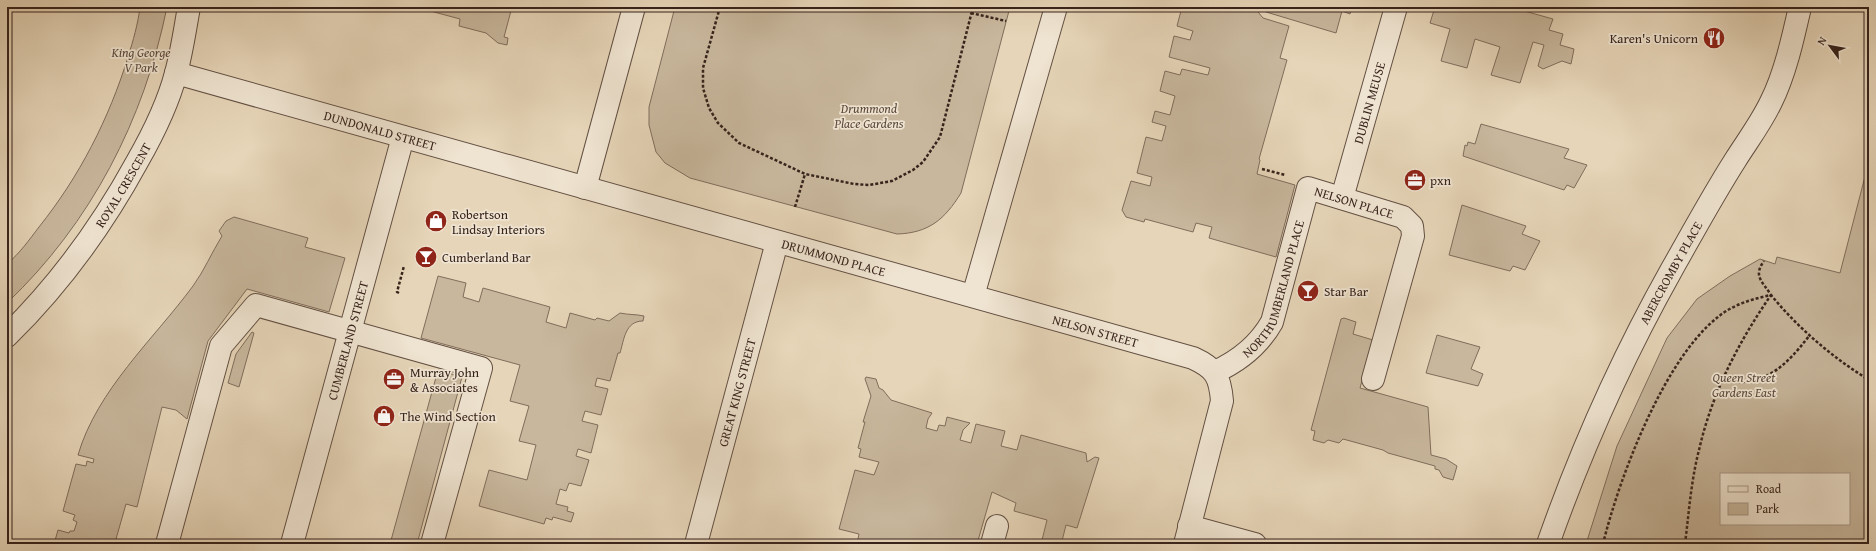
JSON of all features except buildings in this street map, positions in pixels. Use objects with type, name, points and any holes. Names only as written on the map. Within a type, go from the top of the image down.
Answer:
[{"type":"street","name":"ROYAL CRESCENT","points":[[7,336],[56,284],[100,224],[146,145],[162,113],[176,73],[189,7]]},
{"type":"street","points":[[585,188],[634,7]]},
{"type":"street","points":[[973,296],[1056,7]]},
{"type":"street","name":"DUBLIN MEUSE","points":[[1342,198],[1396,7]]},
{"type":"street","name":"ABERCROMBY PLACE","points":[[1548,544],[1585,444],[1627,352],[1698,222],[1760,123],[1772,101],[1790,46],[1800,7]]},
{"type":"street","name":"DUNDONALD STREET","points":[[176,73],[585,188]]},
{"type":"street","name":"CUMBERLAND STREET","points":[[292,544],[403,137]]},
{"type":"street","name":"DRUMMOND PLACE","points":[[585,188],[973,296]]},
{"type":"street","name":"NELSON PLACE","points":[[1308,188],[1400,216],[1409,222],[1413,236],[1373,379]]},
{"type":"street","name":"NORTHUMBERLAND PLACE","points":[[1215,372],[1232,363],[1250,350],[1260,340],[1272,322],[1308,188]]},
{"type":"street","name":"GREAT KING STREET","points":[[696,544],[777,242]]},
{"type":"street","name":"NELSON STREET","points":[[973,296],[1192,358],[1204,363],[1215,372]]},
{"type":"street","points":[[167,544],[221,346],[256,305],[480,368],[432,544]]},
{"type":"street","points":[[1215,372],[1220,386],[1222,401],[1187,535],[1255,544]]},
{"type":"path","points":[[720,7],[703,68],[703,88],[709,108],[718,123],[729,136],[739,143],[805,174],[854,184],[869,185],[892,181],[902,177],[923,162],[940,137],[973,7]]},
{"type":"path","points":[[971,13],[1006,21]]},
{"type":"path","points":[[795,207],[805,174]]},
{"type":"path","points":[[1764,261],[1759,269],[1758,275],[1771,295],[1787,314],[1809,336],[1834,356],[1869,380]]},
{"type":"path","points":[[399,292],[397,292],[404,266]]},
{"type":"path","points":[[1685,544],[1691,488],[1709,412],[1738,346],[1771,295]]},
{"type":"path","points":[[1603,544],[1618,489],[1639,440],[1670,377],[1690,346],[1703,330],[1719,316],[1733,307],[1757,298],[1771,295]]},
{"type":"path","points":[[1722,380],[1744,381],[1768,375],[1783,366],[1794,356],[1809,336]]},
{"type":"green space","name":"King George V Park","points":[[140,7],[167,7],[157,49],[144,90],[128,129],[110,167],[88,204],[64,239],[37,272],[7,303],[7,264],[24,246],[54,208],[80,168],[112,103],[128,57]]},
{"type":"green space","points":[[424,7],[512,7],[504,37],[508,38],[507,45],[498,43],[486,33],[459,26],[460,19],[423,9]]},
{"type":"green space","name":"Drummond Place Gardens","points":[[675,7],[1010,7],[961,193],[955,202],[935,223],[918,231],[897,234],[690,178],[665,163],[656,152],[649,125],[649,107]]},
{"type":"green space","points":[[1182,7],[1254,7],[1263,18],[1289,26],[1280,58],[1287,60],[1259,159],[1257,174],[1295,185],[1276,257],[1209,238],[1212,227],[1196,223],[1193,232],[1145,219],[1144,222],[1126,217],[1122,210],[1131,181],[1150,186],[1152,177],[1137,173],[1146,137],[1162,141],[1166,126],[1152,122],[1155,111],[1170,115],[1175,96],[1160,91],[1165,71],[1180,75],[1182,69],[1208,75],[1210,68],[1169,57],[1174,36],[1190,40],[1193,31],[1177,26]]},
{"type":"green space","points":[[1264,7],[1352,7],[1350,14],[1342,11],[1336,33],[1266,12]]},
{"type":"green space","points":[[1435,7],[1470,7],[1482,10],[1483,7],[1510,7],[1553,19],[1549,30],[1563,34],[1560,45],[1574,49],[1571,64],[1562,61],[1543,69],[1538,66],[1544,45],[1533,42],[1520,83],[1491,75],[1500,47],[1475,39],[1467,68],[1441,61],[1450,29],[1430,23]]},
{"type":"green space","points":[[1481,124],[1569,149],[1564,158],[1587,165],[1574,188],[1567,185],[1564,190],[1463,156],[1465,145],[1467,146],[1468,142],[1475,144]]},
{"type":"green space","name":"Queen Street Gardens East","points":[[1869,161],[1869,544],[1586,544],[1617,446],[1667,338],[1697,299],[1730,276],[1760,259],[1775,264],[1777,257],[1840,273]]},
{"type":"green space","points":[[1462,205],[1526,226],[1522,234],[1540,241],[1525,270],[1513,266],[1510,271],[1449,255]]},
{"type":"green space","points":[[234,217],[308,238],[305,247],[345,258],[329,312],[247,289],[208,341],[187,419],[176,410],[162,407],[137,507],[126,504],[116,539],[133,544],[54,544],[58,530],[69,533],[70,531],[74,531],[77,522],[73,520],[75,515],[63,511],[76,464],[86,466],[87,461],[93,463],[94,459],[78,455],[87,431],[98,409],[128,366],[193,286],[222,236],[219,231],[226,221]]},
{"type":"green space","points":[[438,276],[466,283],[463,297],[479,302],[483,288],[550,307],[546,322],[566,328],[570,313],[595,320],[597,318],[609,321],[620,313],[644,316],[643,321],[632,324],[626,332],[610,381],[597,378],[595,386],[608,389],[601,415],[585,411],[582,421],[598,425],[591,453],[578,449],[576,456],[589,460],[581,486],[569,483],[566,491],[560,489],[556,504],[568,507],[567,511],[574,513],[571,522],[553,517],[552,520],[546,518],[544,524],[479,506],[489,470],[527,480],[536,445],[519,441],[529,406],[510,401],[520,365],[421,338]]},
{"type":"green space","points":[[1344,318],[1356,322],[1353,334],[1373,340],[1360,388],[1428,407],[1431,455],[1446,459],[1457,466],[1453,480],[1443,477],[1439,470],[1435,469],[1435,466],[1388,453],[1383,450],[1343,439],[1339,443],[1328,440],[1324,443],[1313,440],[1315,431],[1311,430],[1341,319]]},
{"type":"green space","points":[[252,332],[254,333],[239,387],[228,383],[236,354]]},
{"type":"green space","points":[[1437,335],[1480,347],[1471,369],[1483,374],[1478,386],[1426,373]]},
{"type":"green space","points":[[438,370],[462,377],[417,544],[390,544]]},
{"type":"green space","points":[[866,377],[876,379],[879,388],[883,390],[891,400],[932,413],[928,419],[926,428],[937,431],[939,425],[945,426],[947,417],[970,423],[963,430],[960,440],[971,443],[976,424],[1005,431],[1001,446],[1017,450],[1021,435],[1086,453],[1087,462],[1095,457],[1099,458],[1077,528],[1066,525],[1062,541],[1073,544],[1041,544],[1047,520],[1014,511],[1016,503],[992,492],[977,544],[857,544],[859,534],[839,529],[855,470],[874,475],[879,462],[859,457],[861,449],[858,448],[865,422],[863,422],[871,396],[865,379]]},
{"type":"place","name":"Karen's Unicorn","points":[[1714,38]]},
{"type":"place","name":"pxn","points":[[1415,180]]},
{"type":"place","name":"Robertson Lindsay Interiors","points":[[436,221]]},
{"type":"place","name":"Cumberland Bar","points":[[426,257]]},
{"type":"place","name":"Star Bar","points":[[1308,291]]},
{"type":"place","name":"Murray John & Associates","points":[[394,379]]},
{"type":"place","name":"The Wind Section","points":[[384,416]]}]
